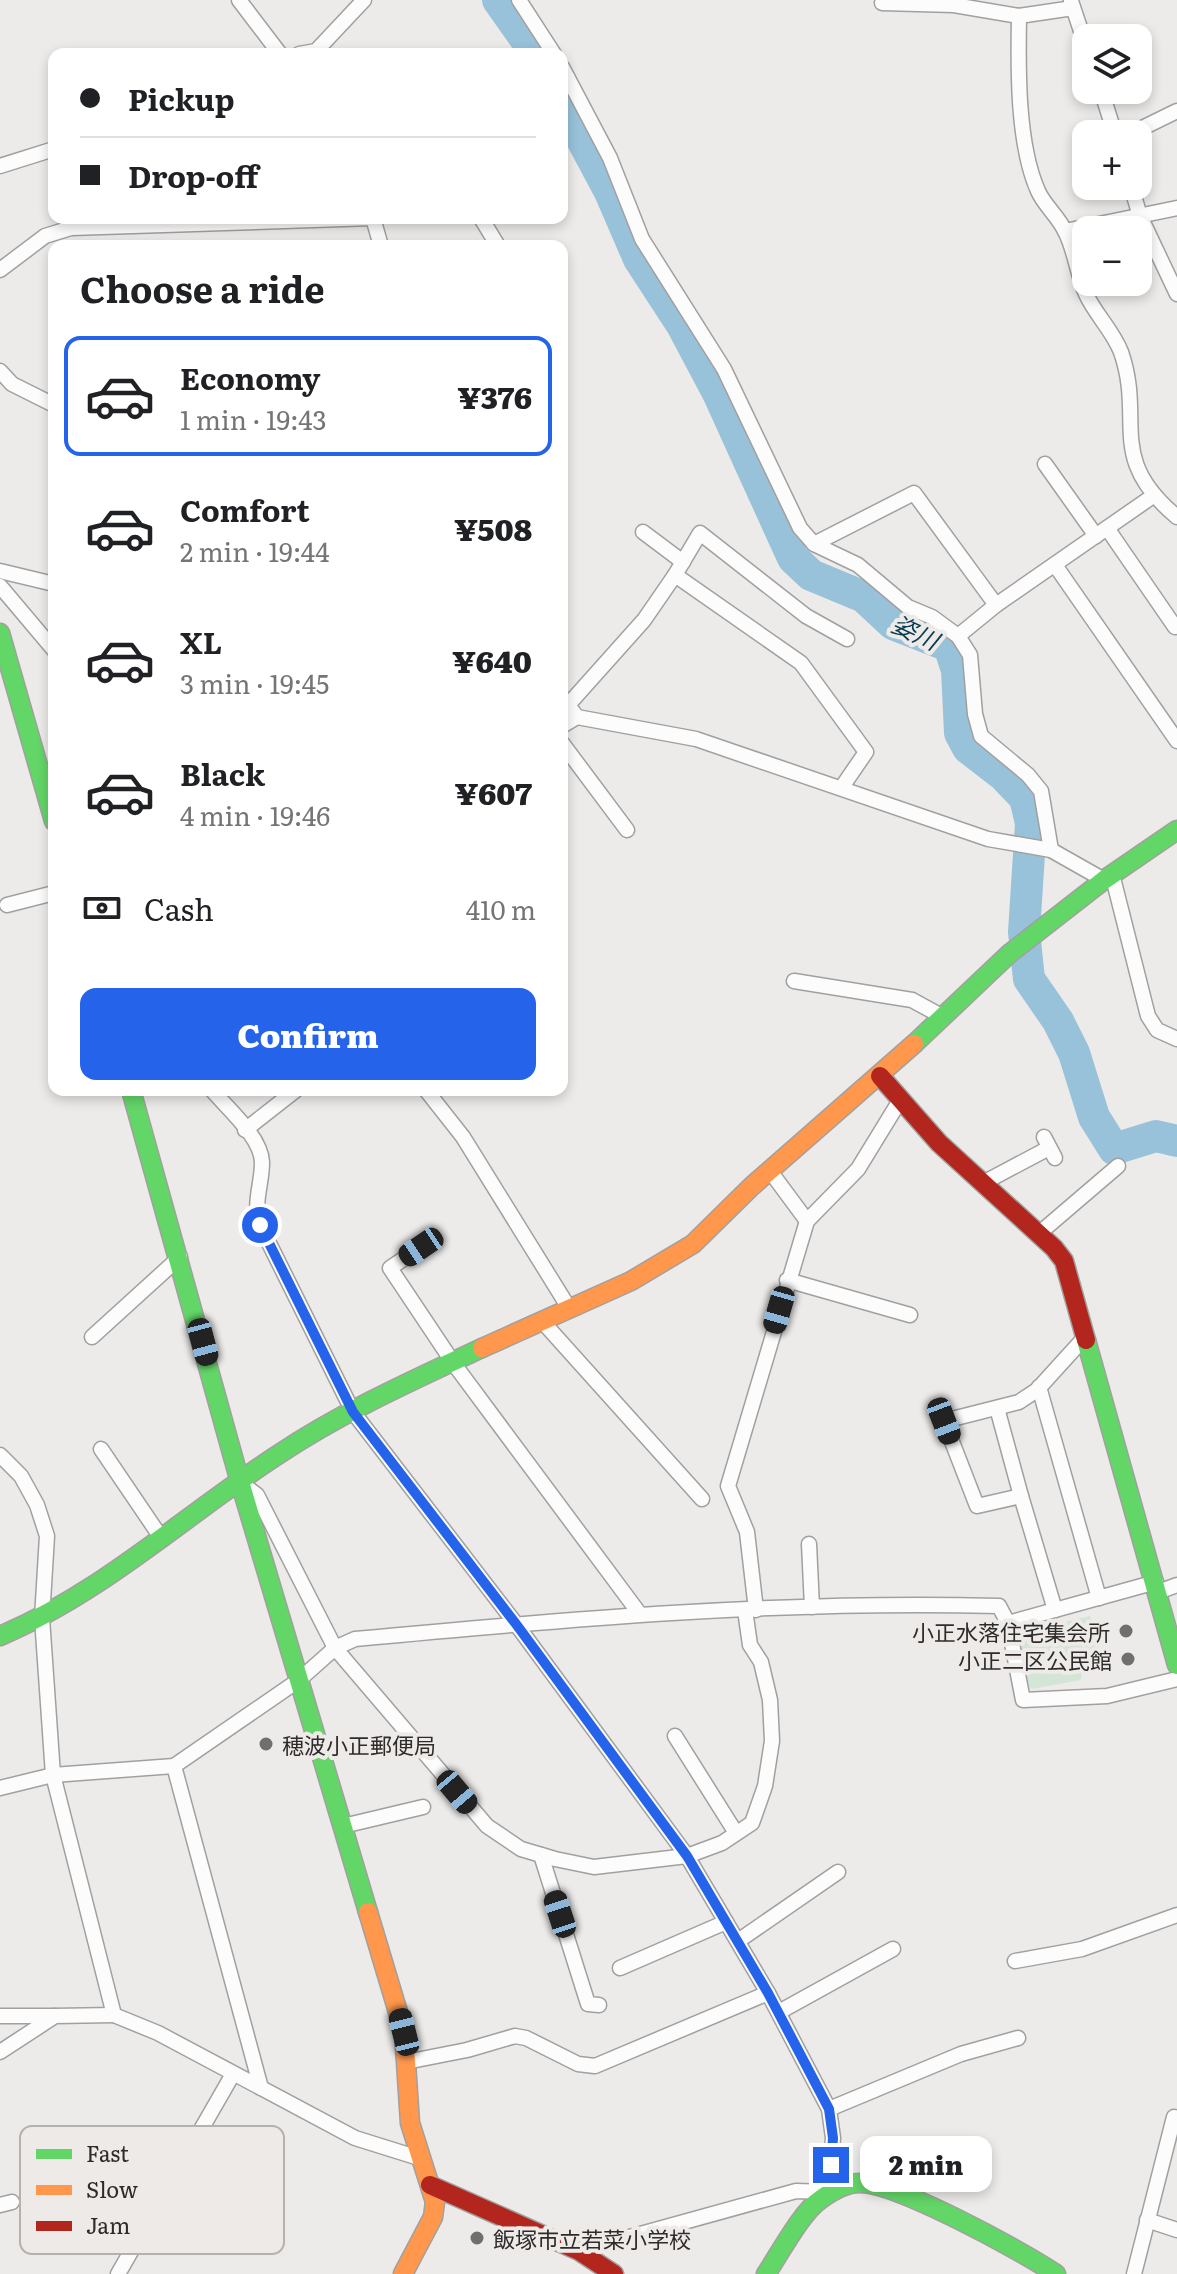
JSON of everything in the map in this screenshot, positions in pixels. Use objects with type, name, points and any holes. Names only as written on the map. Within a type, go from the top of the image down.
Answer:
[{"type":"street","points":[[239,0],[275,48]]},
{"type":"street","points":[[321,48],[364,0]]},
{"type":"street","points":[[519,0],[550,48]]},
{"type":"street","points":[[882,3],[954,5],[1019,16],[1072,4],[1079,24]]},
{"type":"street","points":[[1019,16],[1018,72],[1025,136],[1038,191],[1065,231],[1086,294],[1120,349],[1125,369],[1130,452],[1153,496],[1177,517]]},
{"type":"street","points":[[568,78],[610,158],[642,239],[724,369],[800,528],[814,544],[858,565],[908,607],[932,617],[958,636],[970,655],[975,714],[981,736],[1028,775],[1041,791],[1051,850]]},
{"type":"street","points":[[1152,123],[1177,111]]},
{"type":"street","points":[[0,166],[48,151]]},
{"type":"street","points":[[1135,200],[1140,216],[1177,208]]},
{"type":"street","points":[[0,270],[45,236],[71,228],[192,224]]},
{"type":"street","points":[[1065,231],[1072,230]]},
{"type":"street","points":[[1152,241],[1177,294]]},
{"type":"street","points":[[0,371],[12,384],[48,402]]},
{"type":"street","points":[[1045,464],[1175,627]]},
{"type":"street","points":[[814,544],[914,493],[996,605]]},
{"type":"street","points":[[958,636],[996,605],[1153,496]]},
{"type":"street","points":[[643,532],[679,568],[801,663],[866,752],[842,787]]},
{"type":"street","points":[[847,639],[806,616],[700,533],[644,620],[569,706],[696,739],[988,839],[1051,850],[1108,877],[1148,1016],[1157,1030],[1177,1039]]},
{"type":"street","points":[[1055,565],[1177,741]]},
{"type":"street","points":[[0,571],[48,583]]},
{"type":"street","points":[[0,586],[48,643]]},
{"type":"street","points":[[0,633],[48,800]]},
{"type":"street","points":[[568,751],[627,830]]},
{"type":"street","points":[[0,1636],[42,1618],[108,1579],[240,1482],[353,1412],[631,1281],[693,1244],[770,1171],[880,1076],[1009,954],[1108,877],[1177,830]]},
{"type":"street","points":[[7,905],[48,895]]},
{"type":"street","points":[[794,981],[912,1000],[943,1017]]},
{"type":"street","points":[[880,1076],[899,1102],[983,1183],[1042,1231],[1064,1261],[1177,1665]]},
{"type":"street","points":[[133,1096],[180,1257],[240,1482],[396,2001],[406,2062],[410,2123],[435,2202],[433,2217],[403,2274]]},
{"type":"street","points":[[217,1096],[245,1130],[261,1158],[256,1191],[260,1225],[353,1412],[516,1624],[687,1856],[779,2012],[829,2109],[833,2138],[828,2192]]},
{"type":"street","points":[[245,1130],[288,1096]]},
{"type":"street","points":[[431,1096],[463,1137],[569,1308]]},
{"type":"street","points":[[240,1482],[257,1495],[335,1648],[487,1826],[521,1849],[594,1867],[687,1856],[736,1833],[752,1823],[765,1786],[772,1741],[770,1700],[761,1662],[750,1645],[747,1532],[728,1486],[807,1221],[858,1169],[899,1102]]},
{"type":"street","points":[[983,1183],[1049,1148]]},
{"type":"street","points":[[1042,1231],[1118,1166]]},
{"type":"street","points":[[770,1171],[807,1221]]},
{"type":"street","points":[[421,1247],[390,1268],[454,1364],[639,1613]]},
{"type":"street","points":[[92,1337],[180,1257]]},
{"type":"street","points":[[787,1280],[910,1315]]},
{"type":"street","points":[[542,1321],[702,1499]]},
{"type":"street","points":[[1021,1496],[977,1506],[944,1421],[1019,1402],[1039,1387],[1086,1336]]},
{"type":"street","points":[[1039,1387],[1099,1598]]},
{"type":"street","points":[[997,1408],[1055,1610]]},
{"type":"street","points":[[101,1449],[162,1539]]},
{"type":"street","points":[[0,1455],[21,1476],[37,1505],[47,1536],[42,1618],[53,1775],[114,2015]]},
{"type":"street","points":[[809,1544],[812,1607]]},
{"type":"street","points":[[1008,1623],[1099,1598],[1177,1585]]},
{"type":"street","points":[[0,1788],[53,1775],[174,1766],[299,1680],[335,1648],[355,1639],[516,1624],[639,1613],[881,1603],[999,1606],[1008,1623],[1023,1700],[1107,1696],[1177,1679]]},
{"type":"street","points":[[675,1736],[736,1833]]},
{"type":"street","points":[[174,1766],[261,2088]]},
{"type":"street","points":[[343,1826],[423,1807]]},
{"type":"street","points":[[541,1855],[588,2004],[599,2005]]},
{"type":"street","points":[[738,1941],[838,1872]]},
{"type":"street","points":[[1015,1961],[1082,1949],[1177,1915]]},
{"type":"street","points":[[620,1968],[726,1922]]},
{"type":"street","points":[[779,2012],[893,1949]]},
{"type":"street","points":[[406,2062],[467,2050],[515,2036],[526,2038],[578,2064],[595,2066],[768,1993]]},
{"type":"street","points":[[0,2016],[114,2015],[158,2033],[355,2138],[419,2158]]},
{"type":"street","points":[[0,2052],[55,2016]]},
{"type":"street","points":[[829,2109],[961,2054],[1018,2038]]},
{"type":"street","points":[[203,2126],[233,2074]]},
{"type":"street","points":[[1134,2274],[1174,2117],[1177,2118]]},
{"type":"street","points":[[430,2185],[579,2251],[614,2274]]},
{"type":"street","points":[[766,2274],[817,2201],[828,2192],[846,2185],[882,2186],[1029,2256],[1056,2274]]},
{"type":"street","points":[[579,2251],[796,2191],[828,2192]]},
{"type":"street","points":[[1147,2220],[1177,2230]]},
{"type":"street","points":[[118,2274],[130,2254]]},
{"type":"green space","points":[[1090,1616],[1101,1660],[1083,1664],[1081,1680],[1032,1689],[1019,1633]]},
{"type":"waterway","name":"姿川","points":[[498,0],[532,48]]},
{"type":"waterway","name":"姿川","points":[[568,113],[610,192],[639,259],[682,325],[718,393],[793,558],[811,575],[864,597],[893,624],[949,646],[957,670],[960,733],[968,748],[1003,775],[1025,798],[1031,823],[1024,932],[1029,979],[1058,1021],[1074,1053],[1094,1117],[1114,1149],[1156,1136],[1177,1141]]},
{"type":"traffic: fast","points":[[0,633],[48,800]]},
{"type":"traffic: fast","points":[[914,1044],[1009,954],[1104,880],[1177,830]]},
{"type":"traffic: fast","points":[[133,1096],[240,1482],[368,1912]]},
{"type":"traffic: fast","points":[[1086,1340],[1177,1665]]},
{"type":"traffic: fast","points":[[0,1636],[38,1618],[108,1576],[242,1479],[325,1425],[482,1348]]},
{"type":"traffic: fast","points":[[766,2274],[814,2205],[839,2188],[860,2183],[878,2186],[929,2206],[989,2235],[1056,2274]]},
{"type":"traffic: slow","points":[[482,1348],[631,1281],[693,1244],[752,1186],[914,1044]]},
{"type":"traffic: slow","points":[[368,1912],[404,2032],[410,2123],[435,2202],[433,2217],[403,2274]]},
{"type":"traffic: jam","points":[[880,1076],[939,1143],[1054,1248],[1064,1261],[1086,1340]]},
{"type":"traffic: jam","points":[[430,2185],[579,2251],[614,2274]]},
{"type":"place","name":"小正水落住宅集会所","points":[[1126,1631]]},
{"type":"place","name":"小正二区公民館","points":[[1128,1659]]},
{"type":"place","name":"穂波小正郵便局","points":[[266,1744]]},
{"type":"place","name":"飯塚市立若菜小学校","points":[[477,2238]]},
{"type":"route","points":[[260,1225],[353,1412],[516,1624],[687,1856],[768,1993],[829,2109],[833,2138],[831,2165]]}]
